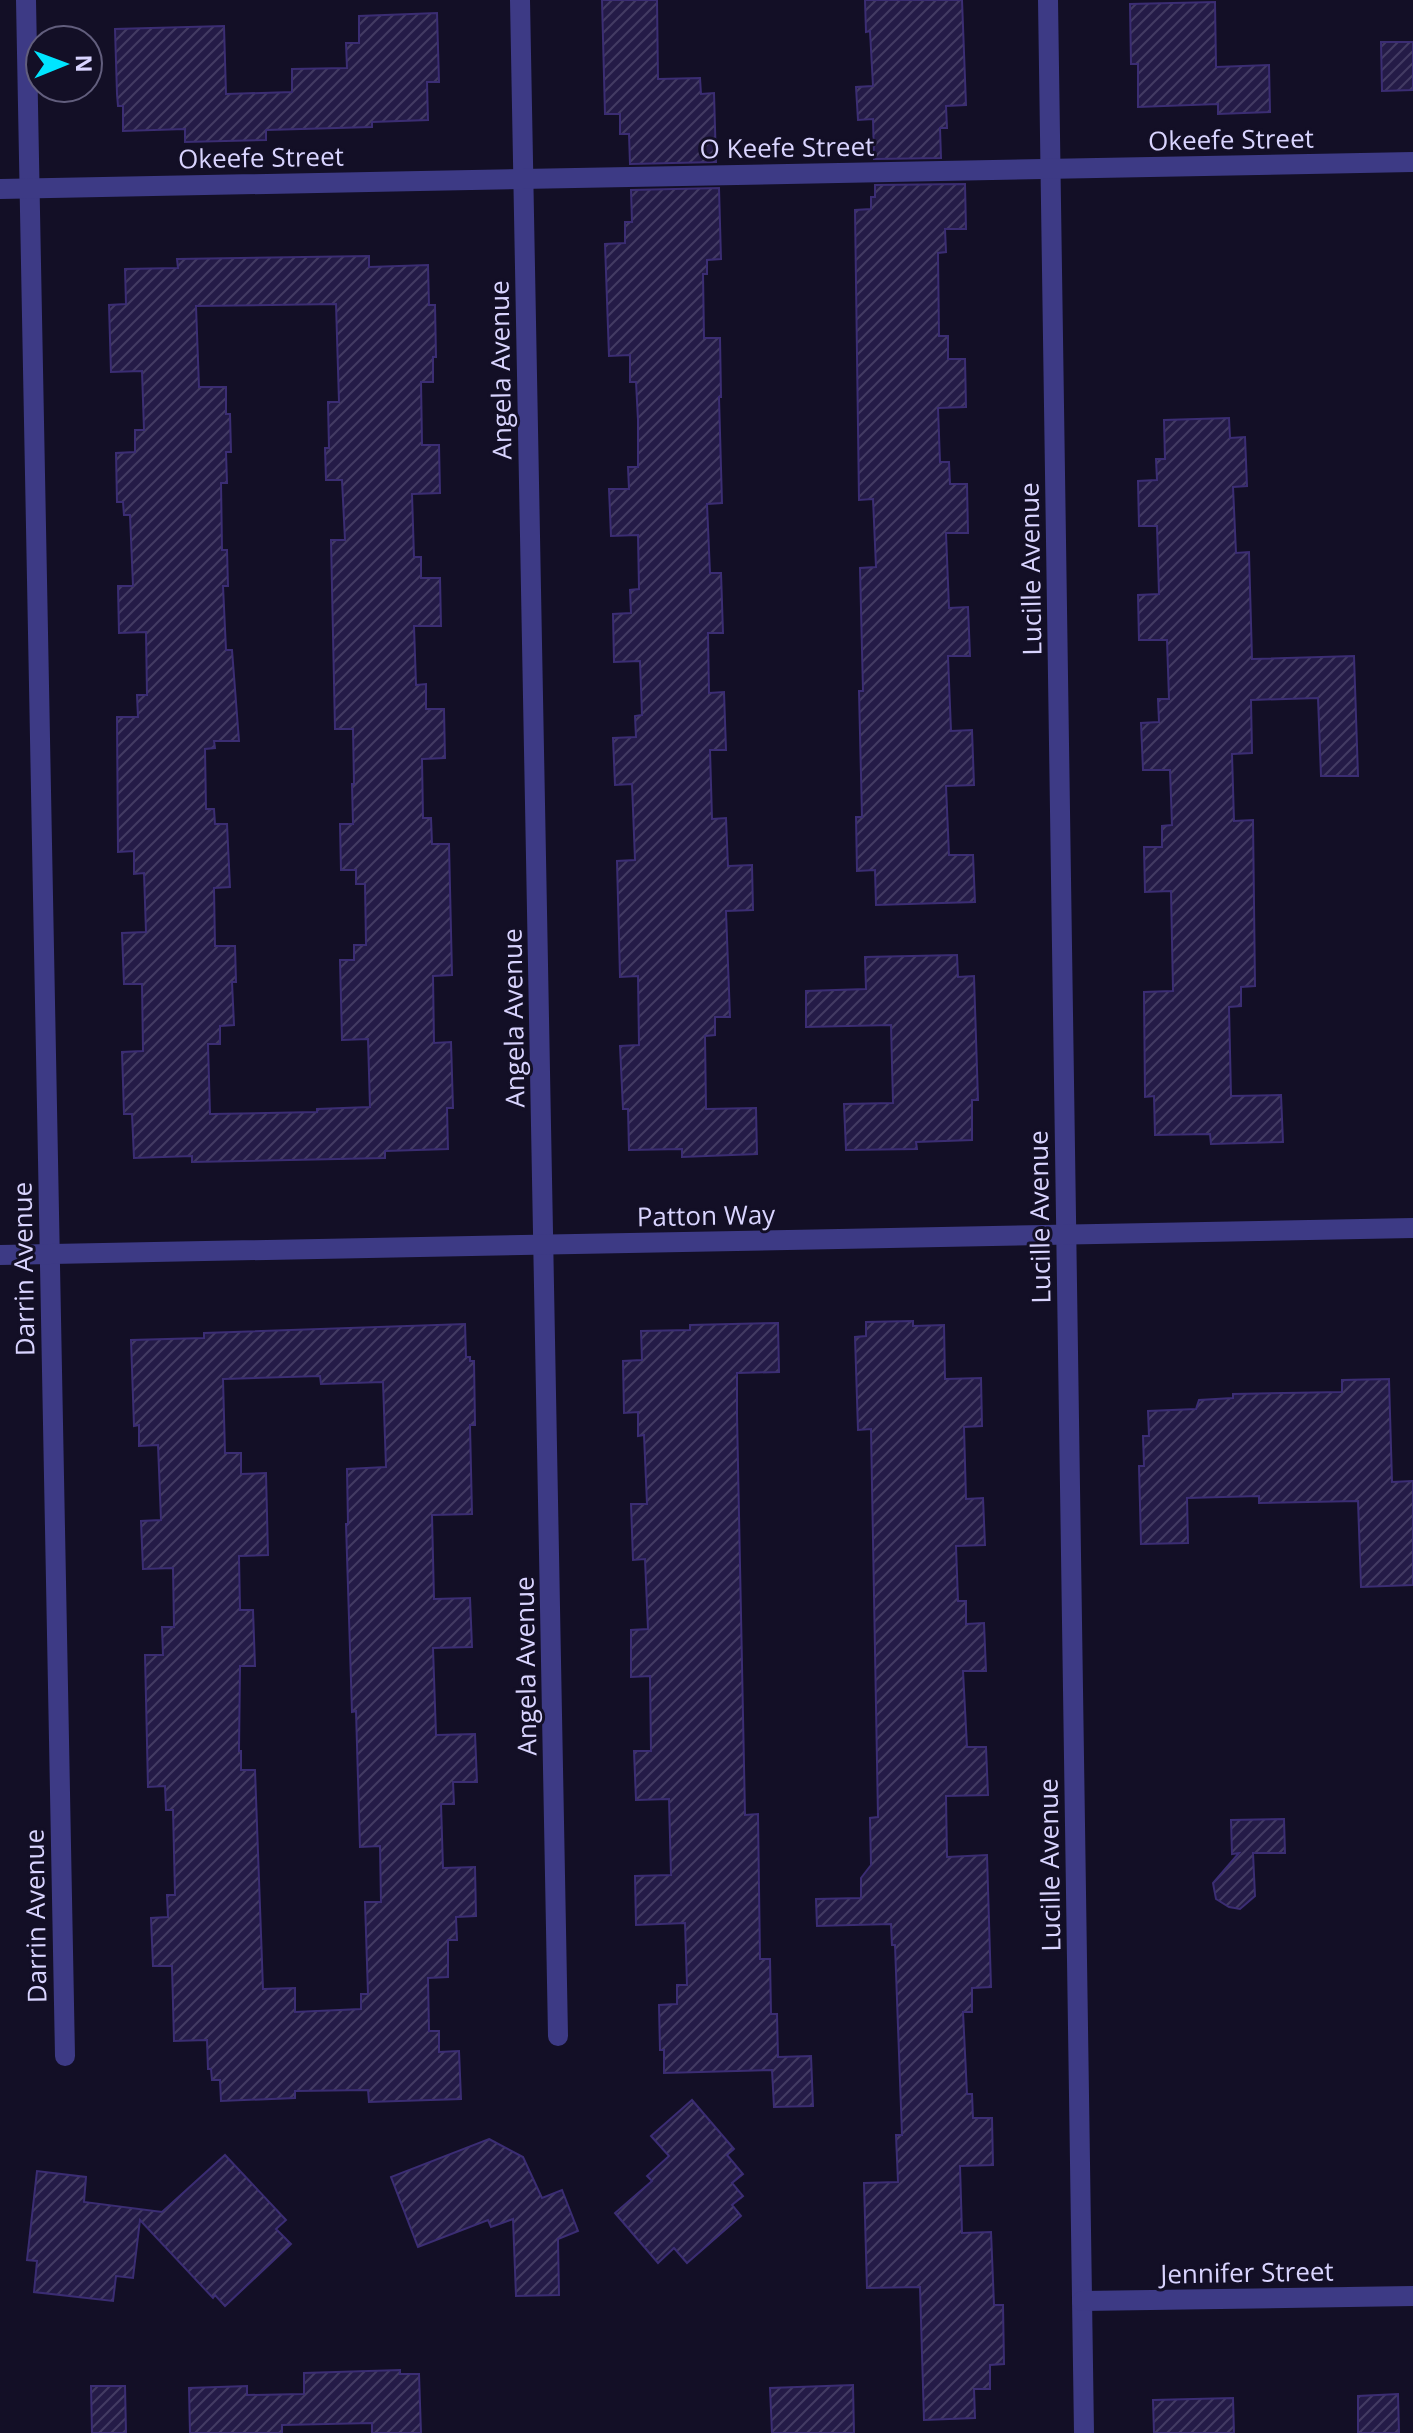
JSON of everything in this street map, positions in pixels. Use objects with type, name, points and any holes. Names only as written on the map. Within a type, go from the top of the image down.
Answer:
[{"type":"street","name":"Darrin Avenue","points":[[26,0],[65,2056]]},
{"type":"street","name":"Angela Avenue","points":[[520,0],[558,2036]]},
{"type":"street","name":"Lucille Avenue","points":[[1048,0],[1084,2433]]},
{"type":"street","name":"Okeefe Street","points":[[1051,169],[1413,162]]},
{"type":"street","name":"O Keefe Street","points":[[523,178],[1051,169]]},
{"type":"street","name":"Okeefe Street","points":[[0,189],[523,178]]},
{"type":"street","name":"Patton Way","points":[[0,1255],[1413,1228]]},
{"type":"street","name":"Jennifer Street","points":[[1082,2301],[1413,2296]]},
{"type":"building","points":[[602,0],[657,0],[658,79],[700,78],[701,94],[714,93],[716,162],[630,164],[629,134],[620,134],[620,114],[605,114]]},
{"type":"building","points":[[865,0],[962,0],[966,105],[946,106],[947,128],[940,128],[941,158],[874,159],[873,119],[858,120],[856,87],[873,86]]},
{"type":"building","points":[[1215,2],[1216,67],[1269,65],[1270,112],[1218,114],[1218,104],[1138,107],[1138,64],[1131,64],[1130,4]]},
{"type":"building","points":[[437,13],[439,82],[427,82],[428,120],[372,122],[372,127],[266,130],[266,140],[185,142],[185,129],[123,131],[123,106],[118,106],[117,94],[115,29],[224,26],[226,94],[292,92],[292,69],[347,68],[346,43],[359,43],[359,16]]},
{"type":"building","points":[[1381,42],[1413,42],[1413,90],[1382,91]]},
{"type":"building","points":[[965,184],[966,229],[945,229],[946,252],[938,253],[939,336],[948,336],[948,359],[965,359],[966,407],[938,408],[940,462],[949,462],[950,484],[967,484],[968,533],[946,533],[949,608],[968,607],[970,656],[948,656],[951,731],[972,730],[974,785],[946,786],[949,855],[973,855],[975,902],[876,905],[875,870],[857,871],[856,817],[862,817],[860,568],[876,567],[873,499],[859,500],[855,210],[871,209],[875,185]]},
{"type":"building","points":[[719,188],[721,259],[707,260],[707,274],[703,274],[704,338],[720,338],[721,397],[722,503],[707,504],[710,573],[721,573],[723,633],[708,633],[709,693],[724,692],[726,750],[710,750],[712,819],[726,818],[728,866],[752,865],[753,910],[726,911],[730,1017],[715,1017],[715,1035],[705,1036],[706,1109],[756,1108],[757,1154],[682,1157],[682,1149],[629,1150],[628,1109],[623,1109],[620,1046],[639,1045],[638,976],[620,977],[617,861],[635,860],[632,784],[615,785],[613,738],[636,737],[635,716],[642,715],[640,661],[614,662],[613,614],[631,613],[630,590],[639,589],[638,535],[611,536],[609,489],[629,489],[628,467],[638,467],[638,420],[636,382],[630,382],[630,355],[609,356],[605,244],[625,243],[625,222],[632,222],[631,190]]},
{"type":"building","points":[[369,256],[369,267],[428,265],[429,305],[435,305],[436,357],[433,357],[433,382],[421,382],[422,445],[439,445],[440,493],[412,494],[414,557],[421,557],[421,578],[440,578],[441,626],[414,626],[416,685],[426,684],[426,709],[444,709],[445,758],[422,759],[423,818],[431,818],[432,844],[449,844],[452,975],[433,976],[434,1043],[451,1042],[453,1108],[447,1108],[448,1149],[385,1151],[385,1158],[192,1162],[192,1156],[134,1158],[132,1114],[124,1114],[122,1052],[143,1051],[142,984],[124,984],[122,933],[146,932],[144,873],[134,874],[134,851],[118,852],[117,717],[138,717],[137,695],[147,695],[146,632],[119,633],[118,586],[133,586],[130,515],[124,515],[123,502],[117,502],[116,453],[135,452],[135,430],[144,430],[142,371],[111,372],[109,305],[126,304],[125,269],[178,268],[177,259]],"holes":[[[336,304],[339,402],[328,402],[329,448],[325,448],[326,480],[342,480],[345,540],[331,540],[335,729],[353,729],[353,824],[340,824],[341,870],[356,870],[356,884],[365,884],[366,945],[354,945],[354,960],[340,960],[342,1040],[368,1039],[370,1107],[317,1109],[317,1112],[210,1114],[208,1044],[220,1044],[220,1026],[234,1025],[232,982],[236,982],[235,946],[215,946],[214,888],[230,887],[227,824],[215,824],[214,809],[206,809],[205,749],[215,748],[214,741],[239,741],[232,650],[226,650],[223,586],[228,586],[227,550],[222,550],[221,483],[227,483],[226,452],[231,452],[230,414],[226,414],[226,387],[199,387],[196,306]]]},
{"type":"building","points":[[1229,418],[1230,438],[1245,437],[1247,486],[1233,487],[1236,553],[1249,552],[1252,659],[1354,656],[1358,776],[1321,776],[1318,698],[1251,700],[1252,753],[1232,754],[1234,821],[1253,820],[1255,986],[1241,987],[1241,1006],[1229,1007],[1231,1096],[1281,1095],[1283,1142],[1211,1144],[1210,1134],[1155,1135],[1154,1096],[1145,1097],[1144,992],[1173,991],[1171,891],[1145,892],[1144,847],[1162,847],[1162,826],[1172,825],[1170,770],[1143,770],[1141,723],[1159,722],[1158,699],[1169,699],[1167,640],[1139,640],[1138,595],[1159,594],[1157,526],[1139,526],[1138,481],[1157,480],[1156,459],[1165,459],[1164,420]]},
{"type":"building","points":[[957,955],[958,977],[974,976],[978,1100],[972,1100],[972,1140],[916,1142],[917,1149],[846,1150],[844,1104],[893,1103],[891,1025],[806,1027],[806,991],[866,989],[865,957]]},
{"type":"building","points":[[913,1321],[913,1326],[944,1325],[945,1379],[981,1378],[982,1426],[964,1427],[966,1499],[983,1498],[985,1545],[956,1546],[958,1601],[966,1601],[966,1624],[984,1623],[986,1671],[963,1671],[967,1747],[986,1747],[988,1795],[946,1796],[947,1857],[987,1855],[991,1987],[972,1988],[972,2012],[963,2012],[967,2094],[972,2094],[973,2118],[992,2118],[993,2165],[960,2166],[962,2233],[991,2232],[994,2305],[1003,2305],[1004,2364],[990,2365],[990,2389],[974,2389],[975,2418],[924,2420],[920,2287],[867,2288],[864,2183],[898,2182],[896,2135],[902,2135],[895,1945],[892,1945],[891,1924],[817,1926],[816,1899],[861,1898],[861,1878],[871,1865],[870,1818],[878,1817],[871,1429],[858,1430],[855,1337],[866,1336],[866,1322]]},
{"type":"building","points":[[778,1323],[779,1372],[737,1373],[745,1815],[758,1814],[760,1959],[770,1959],[771,2014],[777,2014],[778,2057],[811,2056],[813,2106],[774,2107],[772,2070],[664,2073],[659,2005],[677,2004],[677,1985],[687,1985],[685,1923],[636,1925],[635,1876],[671,1875],[669,1799],[636,1800],[634,1751],[651,1751],[650,1676],[631,1677],[631,1630],[648,1629],[645,1559],[633,1560],[631,1504],[647,1504],[644,1435],[638,1436],[638,1412],[624,1413],[623,1361],[642,1360],[641,1331],[690,1330],[690,1325]]},
{"type":"building","points":[[465,1324],[466,1357],[474,1361],[475,1425],[470,1425],[472,1514],[432,1515],[434,1599],[470,1598],[472,1647],[433,1648],[436,1735],[475,1734],[477,1782],[453,1782],[454,1804],[441,1804],[443,1868],[475,1867],[476,1916],[456,1917],[457,1940],[448,1940],[448,1977],[428,1978],[429,2031],[439,2031],[439,2052],[459,2051],[461,2099],[369,2102],[368,2090],[295,2091],[295,2098],[221,2101],[220,2080],[212,2080],[211,2069],[208,2069],[207,2040],[174,2041],[172,1966],[153,1966],[151,1918],[168,1917],[167,1895],[175,1895],[173,1810],[166,1810],[165,1786],[148,1787],[145,1655],[163,1655],[162,1627],[174,1627],[173,1568],[143,1569],[141,1521],[161,1520],[158,1445],[139,1446],[139,1425],[134,1426],[131,1340],[204,1338],[204,1333]],"holes":[[[320,1376],[321,1384],[383,1382],[386,1467],[347,1469],[346,1524],[360,1847],[380,1846],[381,1902],[365,1902],[368,1994],[361,1994],[361,2009],[295,2012],[295,1988],[263,1989],[255,1770],[241,1770],[239,1751],[240,1666],[255,1666],[253,1610],[240,1610],[239,1556],[268,1555],[266,1473],[241,1474],[241,1453],[225,1453],[223,1379]]]},
{"type":"building","points":[[1389,1379],[1392,1482],[1413,1481],[1413,1585],[1361,1587],[1358,1501],[1259,1503],[1259,1496],[1187,1498],[1188,1543],[1141,1544],[1139,1466],[1144,1466],[1143,1436],[1149,1436],[1148,1411],[1196,1409],[1199,1400],[1233,1398],[1233,1394],[1342,1392],[1342,1380]]},
{"type":"building","points":[[1284,1819],[1285,1853],[1253,1853],[1255,1896],[1240,1909],[1216,1899],[1213,1883],[1239,1853],[1232,1854],[1231,1820]]},
{"type":"building","points":[[692,2100],[734,2149],[727,2155],[743,2174],[732,2183],[743,2196],[732,2205],[741,2216],[687,2263],[674,2248],[658,2263],[615,2213],[652,2181],[647,2176],[669,2156],[651,2136]]},
{"type":"building","points":[[489,2139],[523,2157],[542,2198],[562,2190],[578,2231],[558,2239],[559,2295],[516,2296],[513,2219],[491,2227],[488,2220],[418,2247],[391,2177]]},
{"type":"building","points":[[225,2155],[286,2220],[276,2229],[291,2244],[225,2306],[215,2295],[213,2298],[140,2220],[133,2278],[116,2276],[113,2301],[34,2292],[37,2261],[27,2260],[37,2171],[86,2177],[84,2202],[162,2212]]},
{"type":"building","points":[[400,2370],[400,2374],[419,2374],[421,2433],[372,2433],[372,2423],[282,2425],[282,2433],[190,2433],[189,2388],[247,2386],[247,2395],[304,2394],[304,2373]]},
{"type":"building","points":[[853,2385],[854,2433],[772,2433],[770,2388]]},
{"type":"building","points":[[91,2386],[125,2386],[126,2433],[92,2433]]},
{"type":"building","points":[[1398,2394],[1399,2433],[1358,2433],[1358,2396]]},
{"type":"building","points":[[1233,2398],[1234,2433],[1154,2433],[1153,2400]]}]
